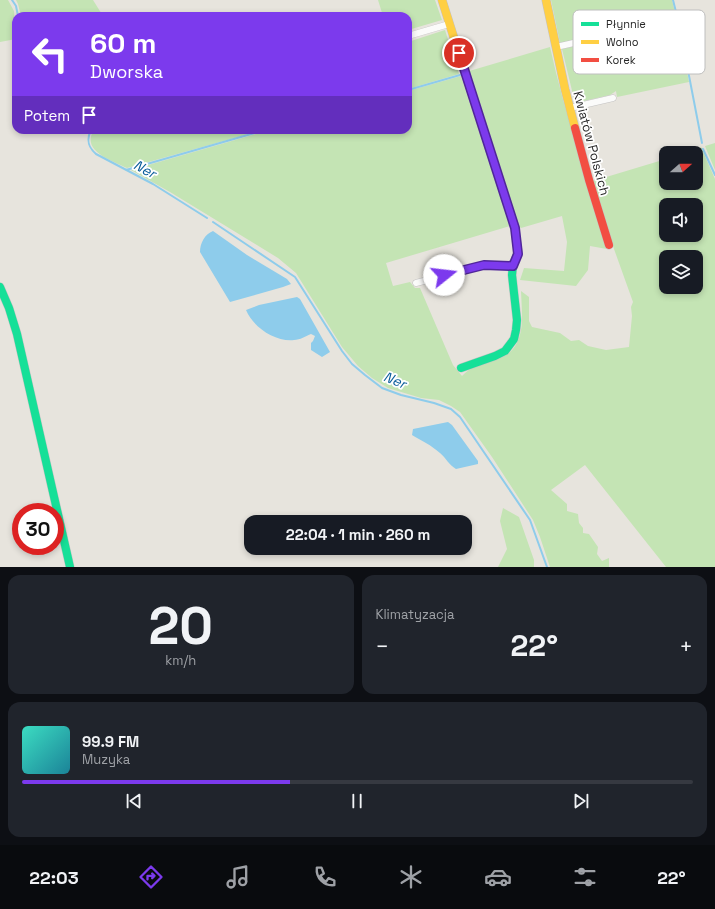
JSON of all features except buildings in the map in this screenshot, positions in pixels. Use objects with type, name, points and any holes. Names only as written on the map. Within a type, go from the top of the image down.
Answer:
[{"type":"street","points":[[442,0],[515,228],[518,254],[513,266],[513,292],[517,320],[513,340],[510,346],[503,352],[467,364],[461,368]]},
{"type":"street","name":"Kwiatów Polskich","points":[[546,0],[565,89],[589,180],[609,245]]},
{"type":"street","points":[[412,35],[449,24]]},
{"type":"street","points":[[556,47],[573,43]]},
{"type":"street","points":[[570,108],[613,98]]},
{"type":"street","points":[[416,284],[484,265],[513,266]]},
{"type":"street","points":[[0,287],[9,308],[17,334],[70,567]]},
{"type":"green space","points":[[0,0],[8,0],[14,11],[12,12],[12,40],[0,42]]},
{"type":"green space","points":[[16,0],[93,0],[100,12],[20,12]]},
{"type":"green space","points":[[378,0],[435,0],[442,20],[412,29],[412,12],[382,12]]},
{"type":"green space","points":[[551,0],[672,0],[674,10],[573,10],[573,40],[560,43]]},
{"type":"green space","points":[[445,30],[459,74],[412,88],[412,41]]},
{"type":"green space","points":[[550,47],[570,123],[607,249],[590,246],[588,270],[576,286],[520,280],[524,268],[564,271],[567,242],[562,216],[521,228],[516,224],[466,72]]},
{"type":"green space","points":[[573,47],[573,74],[687,74],[689,82],[617,97],[616,91],[610,95],[575,103],[562,49]]},
{"type":"green space","points":[[461,76],[510,226],[386,263],[393,286],[410,282],[415,288],[420,288],[453,365],[462,376],[472,368],[504,357],[512,350],[517,342],[522,323],[521,291],[529,297],[529,321],[532,327],[560,333],[571,341],[579,340],[588,346],[606,350],[629,347],[632,316],[631,307],[633,302],[614,249],[593,181],[659,161],[659,190],[703,190],[703,152],[715,179],[715,567],[666,567],[585,465],[551,490],[567,504],[567,511],[578,514],[579,523],[583,528],[583,533],[589,534],[598,547],[597,554],[602,561],[609,558],[609,567],[550,567],[533,520],[492,457],[460,412],[439,400],[421,398],[388,388],[372,378],[358,366],[342,347],[296,273],[278,258],[131,170],[256,134],[412,134],[412,90]]},
{"type":"green space","points":[[92,134],[249,134],[127,168],[100,154],[91,144]]},
{"type":"green space","points":[[715,143],[715,170],[705,146]]},
{"type":"green space","points":[[503,508],[519,517],[534,560],[534,567],[498,567],[507,549],[500,521]]},
{"type":"water","points":[[213,231],[247,255],[287,279],[291,284],[230,302],[200,252],[204,239]]},
{"type":"water","points":[[297,297],[300,299],[330,352],[322,357],[311,350],[311,343],[315,336],[311,334],[294,340],[279,339],[259,327],[249,316],[246,310],[259,305]]},
{"type":"water","points":[[448,422],[452,425],[478,461],[478,464],[456,469],[451,466],[437,450],[412,435],[413,429]]},
{"type":"waterway","name":"Ner","points":[[12,0],[16,6],[17,12]]},
{"type":"waterway","points":[[673,0],[676,10]]},
{"type":"waterway","points":[[689,74],[702,143]]},
{"type":"waterway","points":[[412,89],[460,75]]},
{"type":"waterway","name":"Ner","points":[[90,134],[88,140],[91,149],[96,154],[153,184],[207,218]]},
{"type":"waterway","points":[[126,170],[251,134]]},
{"type":"waterway","points":[[703,149],[715,175]]},
{"type":"waterway","name":"Ner","points":[[213,222],[295,277],[342,351],[352,364],[365,375],[382,388],[451,409],[460,417],[530,520],[547,567]]},
{"type":"traffic: fast","points":[[461,368],[505,351],[514,339],[517,320],[512,275],[513,265],[518,252],[515,228],[484,133]]},
{"type":"traffic: fast","points":[[0,287],[9,308],[17,334],[70,567]]},
{"type":"traffic: slow","points":[[442,0],[484,133]]},
{"type":"traffic: slow","points":[[546,0],[575,128]]},
{"type":"traffic: jam","points":[[575,128],[609,245]]},
{"type":"route","points":[[444,275],[484,265],[513,266],[518,254],[515,228],[459,53]]}]
